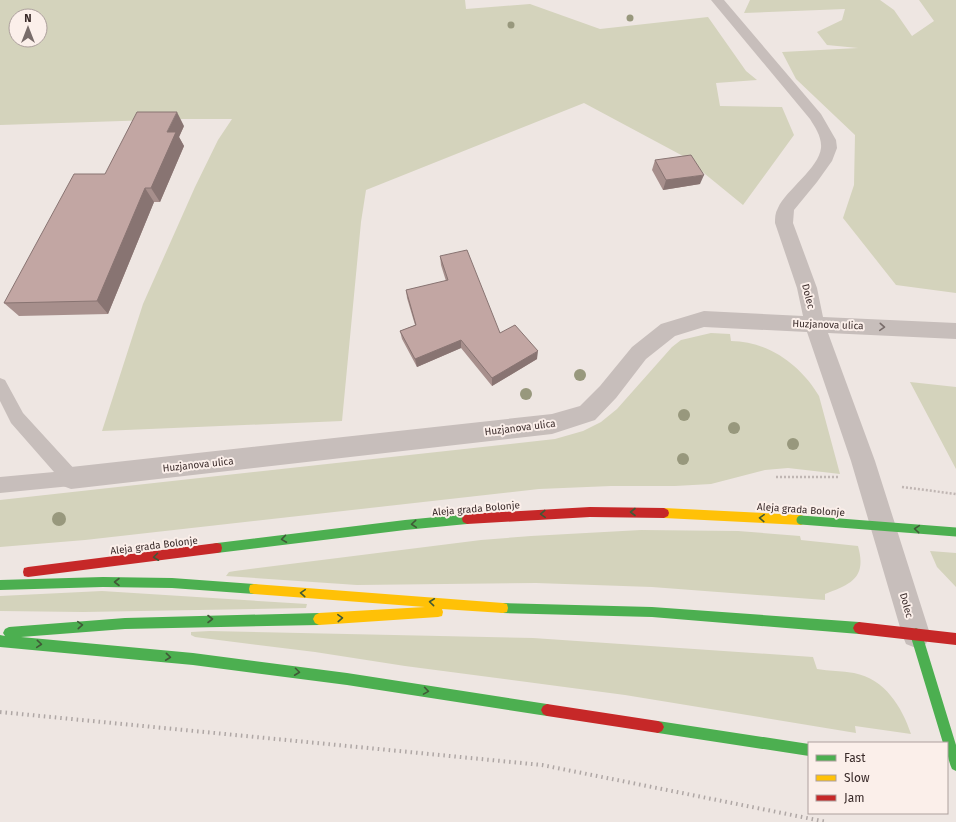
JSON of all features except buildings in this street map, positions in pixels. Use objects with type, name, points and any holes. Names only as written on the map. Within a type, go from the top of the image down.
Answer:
[{"type":"main road","name":"Aleja grada Bolonje","points":[[22,573],[405,525],[527,514],[650,512],[801,520],[956,532]]},
{"type":"main road","points":[[0,585],[103,582],[172,583],[413,600],[485,607],[652,612],[842,626],[956,639]]},
{"type":"main road","points":[[0,634],[50,627],[118,622],[335,618],[404,615],[485,607]]},
{"type":"main road","points":[[916,634],[956,765]]},
{"type":"main road","points":[[0,640],[193,659],[347,679],[808,750]]},
{"type":"street","name":"Dolec","points":[[717,0],[816,117],[828,136],[829,150],[826,157],[786,208],[784,223],[807,288],[815,325],[863,461],[916,634]]},
{"type":"street","name":"Huzjanova ulica","points":[[71,478],[552,424],[587,413],[608,392],[639,353],[668,330],[704,319],[756,320],[815,325],[873,326],[956,331]]},
{"type":"lane","points":[[0,385],[17,418],[71,478]]},
{"type":"lane","points":[[0,485],[71,478]]},
{"type":"path","points":[[776,477],[846,478]]},
{"type":"path","points":[[902,487],[956,494]]},
{"type":"green space","points":[[0,0],[465,0],[466,9],[530,4],[600,29],[708,17],[746,71],[757,80],[716,83],[720,106],[782,107],[794,135],[743,205],[683,156],[584,103],[366,190],[361,222],[342,421],[102,431],[143,304],[195,187],[218,140],[232,119],[183,119],[0,125]]},
{"type":"green space","points":[[750,0],[880,0],[894,10],[912,36],[934,21],[919,0],[956,0],[956,293],[896,285],[843,218],[854,185],[855,135],[796,79],[782,52],[858,48],[827,45],[817,32],[842,20],[845,9],[744,13]]},
{"type":"green space","points":[[711,333],[730,334],[731,341],[758,345],[770,350],[793,365],[803,374],[819,396],[840,474],[788,468],[765,470],[711,484],[539,489],[85,540],[0,547],[0,500],[555,439],[583,431],[601,422],[617,409],[672,347],[681,340]]},
{"type":"green space","points":[[910,382],[956,387],[956,469]]},
{"type":"green space","points":[[641,530],[738,531],[800,536],[801,540],[858,546],[860,566],[855,578],[842,587],[825,594],[825,600],[652,587],[536,583],[357,585],[226,576],[229,572],[235,571],[481,540]]},
{"type":"green space","points":[[930,551],[956,553],[956,587],[937,567]]},
{"type":"green space","points":[[102,591],[307,604],[306,608],[83,612],[0,611],[0,596]]},
{"type":"green space","points":[[210,631],[533,638],[813,657],[817,669],[854,673],[875,681],[897,704],[903,714],[911,734],[855,726],[856,733],[625,695],[195,637],[191,635],[191,632]]},
{"type":"railway","points":[[0,712],[542,765],[827,822]]},
{"type":"traffic: fast","points":[[217,548],[467,519]]},
{"type":"traffic: fast","points":[[801,520],[956,532]]},
{"type":"traffic: fast","points":[[0,585],[103,582],[172,583],[254,589]]},
{"type":"traffic: fast","points":[[503,608],[652,612],[859,628]]},
{"type":"traffic: fast","points":[[9,633],[125,624],[319,619]]},
{"type":"traffic: fast","points":[[916,634],[956,765]]},
{"type":"traffic: fast","points":[[0,641],[193,659],[347,679],[547,710]]},
{"type":"traffic: fast","points":[[658,727],[808,750]]},
{"type":"traffic: slow","points":[[664,513],[801,520]]},
{"type":"traffic: slow","points":[[254,589],[503,608]]},
{"type":"traffic: slow","points":[[319,619],[438,612]]},
{"type":"traffic: jam","points":[[467,519],[590,512],[664,513]]},
{"type":"traffic: jam","points":[[28,572],[217,548]]},
{"type":"traffic: jam","points":[[859,628],[956,639]]},
{"type":"traffic: jam","points":[[547,710],[658,727]]}]
